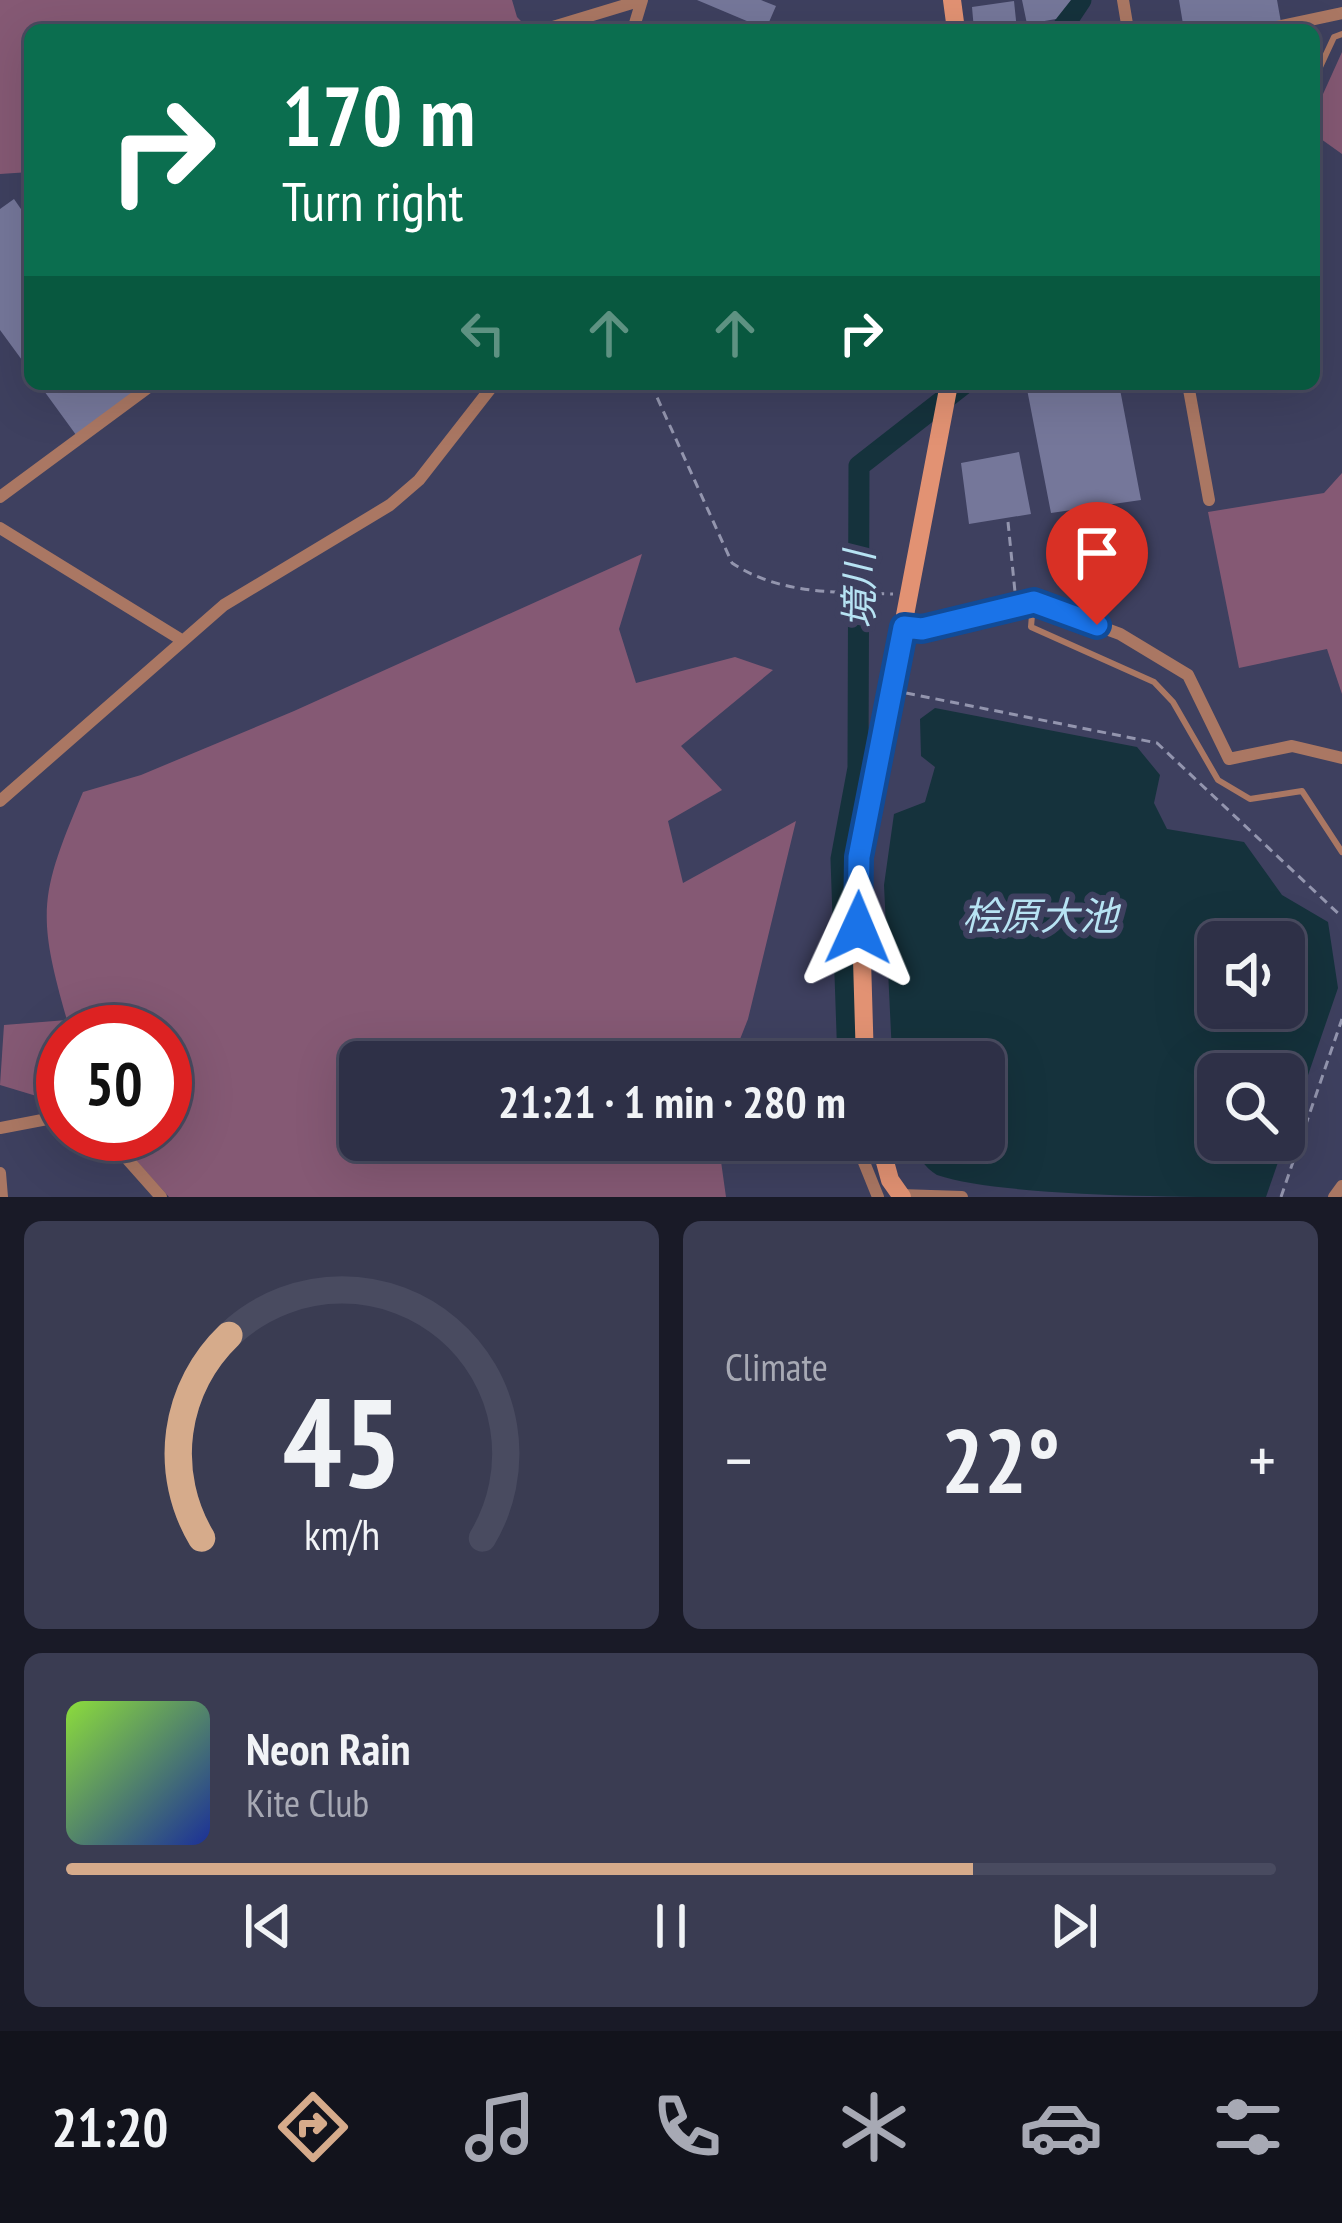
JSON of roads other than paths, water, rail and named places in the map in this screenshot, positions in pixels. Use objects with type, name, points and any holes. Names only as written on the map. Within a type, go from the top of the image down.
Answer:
[{"type":"main road","points":[[864,1041],[859,857],[948,390]]},
{"type":"main road","points":[[884,1161],[901,1196]]},
{"type":"street","points":[[563,24],[642,0]]},
{"type":"street","points":[[1294,24],[1342,13]]},
{"type":"street","points":[[0,497],[145,390]]},
{"type":"street","points":[[0,801],[224,605],[390,505],[419,480],[489,390]]},
{"type":"street","points":[[1189,390],[1209,500]]},
{"type":"street","points":[[0,528],[180,639]]},
{"type":"street","points":[[904,627],[922,629],[1034,602],[1136,641],[1188,675],[1228,759],[1292,746],[1342,758]]},
{"type":"street","points":[[0,1128],[36,1121]]},
{"type":"street","points":[[129,1161],[161,1197]]},
{"type":"street","points":[[864,1161],[878,1197]]},
{"type":"street","points":[[0,1173],[2,1197]]},
{"type":"street","points":[[1334,1197],[1342,1186]]},
{"type":"street","points":[[901,1196],[962,1197]]},
{"type":"lane","points":[[1320,67],[1334,38],[1342,34]]},
{"type":"lane","points":[[1034,602],[1031,627],[1154,682],[1173,702],[1218,780],[1250,799],[1303,791],[1342,852]]},
{"type":"water","name":"桧原大池","points":[[935,708],[1137,747],[1160,775],[1154,803],[1167,829],[1244,842],[1282,895],[1328,922],[1338,988],[1305,1084],[1305,1053],[1197,1053],[1197,1161],[1278,1161],[1266,1197],[1005,1188],[937,1175],[922,1161],[1005,1161],[1005,1041],[892,1041],[884,885],[894,814],[925,802],[935,767],[921,756],[920,719]]},
{"type":"waterway","name":"境川","points":[[1065,24],[1081,0]]},
{"type":"waterway","name":"境川","points":[[847,1041],[841,859],[858,768],[859,466],[956,390]]}]
